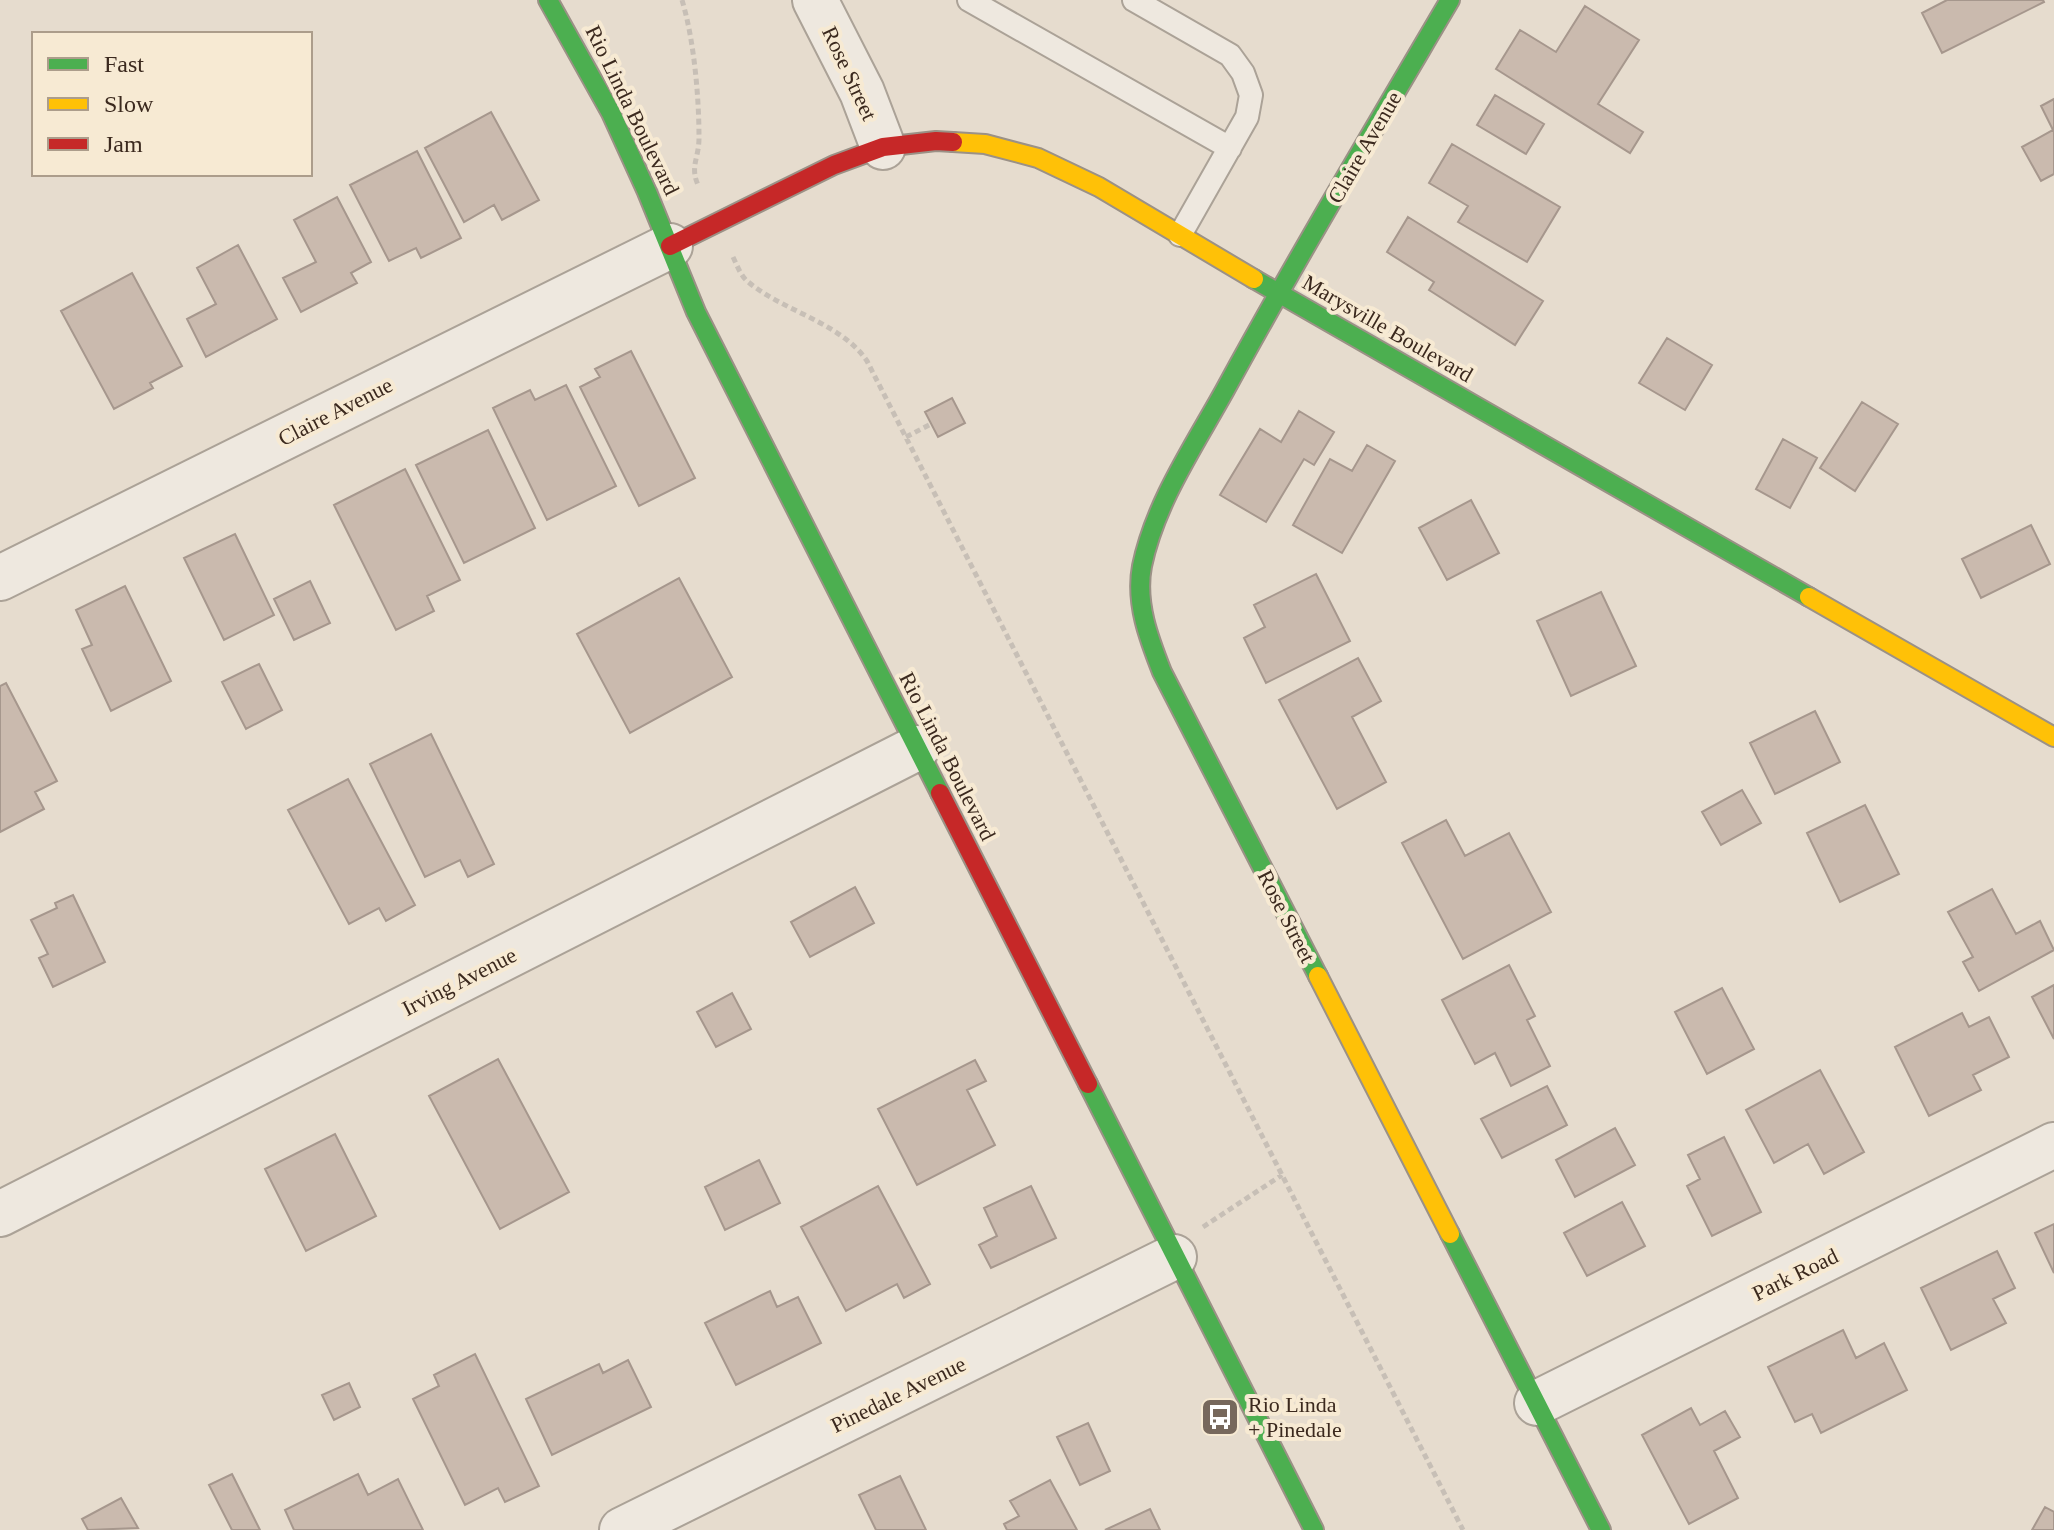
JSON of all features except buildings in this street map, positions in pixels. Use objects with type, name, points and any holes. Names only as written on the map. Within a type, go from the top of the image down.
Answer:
[{"type":"main road","name":"Rio Linda Boulevard","points":[[548,0],[564,24],[636,160],[696,312],[917,748],[1183,1246],[1314,1530]]},
{"type":"main road","name":"Claire Avenue","points":[[1278,293],[1450,0]]},
{"type":"main road","name":"Marysville Boulevard","points":[[670,246],[834,165],[883,147],[936,141],[985,144],[1038,158],[1099,187],[1278,293],[2054,737]]},
{"type":"main road","name":"Rose Street","points":[[1278,293],[1154,522],[1141,568],[1144,619],[1162,672],[1601,1530]]},
{"type":"street","name":"Rose Street","points":[[815,0],[862,92],[883,147]]},
{"type":"street","name":"Claire Avenue","points":[[0,578],[670,246]]},
{"type":"street","name":"Irving Avenue","points":[[0,1214],[917,748]]},
{"type":"street","name":"Park Road","points":[[1537,1403],[2054,1145]]},
{"type":"street","name":"Pinedale Avenue","points":[[622,1530],[1183,1246]]},
{"type":"lane","points":[[969,0],[1230,148]]},
{"type":"lane","points":[[1134,0],[1230,55],[1243,73],[1251,95],[1247,117],[1180,235]]},
{"type":"path","points":[[867,361],[1463,1530]]},
{"type":"path","points":[[906,437],[931,424]]},
{"type":"path","points":[[1183,1246],[1282,1175]]},
{"type":"traffic: fast","points":[[548,0],[611,113],[696,312],[940,793]]},
{"type":"traffic: fast","points":[[1318,976],[1162,672],[1148,634],[1140,580],[1148,543],[1166,497],[1308,243],[1450,0]]},
{"type":"traffic: fast","points":[[1254,279],[1809,597]]},
{"type":"traffic: fast","points":[[1088,1084],[1314,1530]]},
{"type":"traffic: fast","points":[[1450,1234],[1601,1530]]},
{"type":"traffic: slow","points":[[953,142],[985,144],[1038,158],[1099,187],[1254,279]]},
{"type":"traffic: slow","points":[[1809,597],[2054,737]]},
{"type":"traffic: slow","points":[[1318,976],[1450,1234]]},
{"type":"traffic: jam","points":[[670,246],[834,165],[883,147],[953,142]]},
{"type":"traffic: jam","points":[[940,793],[1088,1084]]},
{"type":"place","name":"Rio Linda + Pinedale","points":[[1220,1417]]}]
